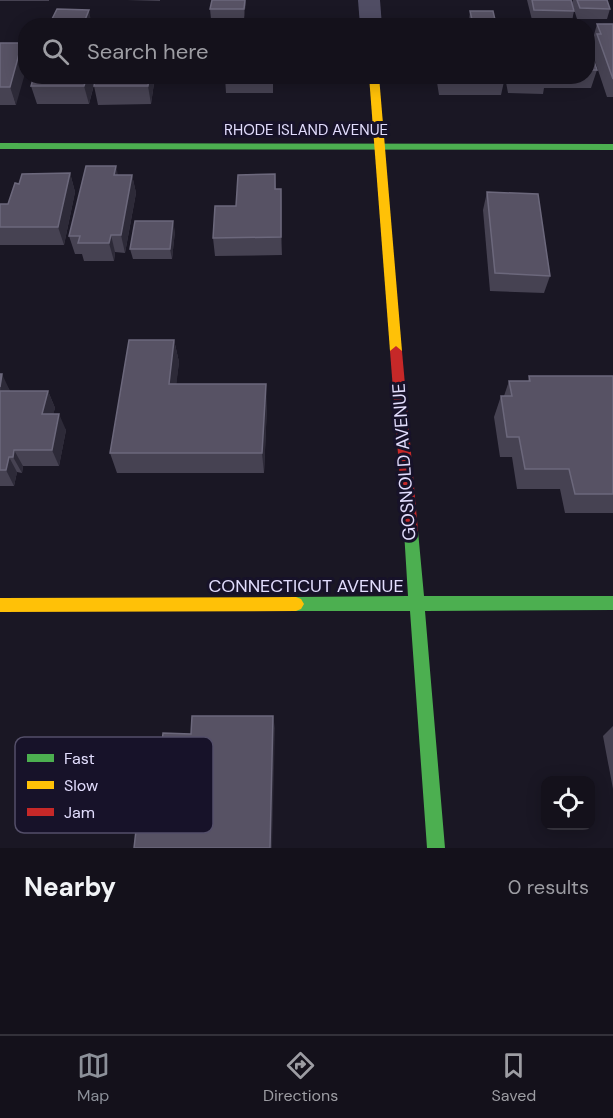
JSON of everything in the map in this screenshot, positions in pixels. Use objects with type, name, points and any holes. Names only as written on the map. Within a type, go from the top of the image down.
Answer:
[{"type":"street","points":[[369,0],[370,18]]},
{"type":"street","name":"GOSNOLD AVENUE","points":[[376,84],[436,848]]},
{"type":"street","name":"RHODE ISLAND AVENUE","points":[[0,146],[613,147]]},
{"type":"street","name":"CONNECTICUT AVENUE","points":[[0,605],[613,603]]},
{"type":"building","points":[[212,0],[245,0],[244,9],[210,9]]},
{"type":"building","points":[[532,0],[571,0],[574,11],[534,10]]},
{"type":"building","points":[[577,0],[607,0],[610,9],[580,8]]},
{"type":"building","points":[[57,9],[89,10],[86,18],[52,18]]},
{"type":"building","points":[[470,11],[493,11],[495,18],[472,18]]},
{"type":"building","points":[[597,24],[613,24],[613,79],[597,34],[601,34]]},
{"type":"building","points":[[0,43],[18,43],[18,58],[10,87],[0,87]]},
{"type":"building","points":[[32,84],[85,84],[84,86],[31,86]]},
{"type":"building","points":[[94,84],[148,84],[148,86],[94,86]]},
{"type":"building","points":[[86,166],[116,166],[114,175],[132,175],[121,235],[111,235],[109,243],[78,243],[80,236],[69,236]]},
{"type":"building","points":[[70,173],[58,227],[0,227],[0,204],[8,204],[15,183],[19,184],[22,174]]},
{"type":"building","points":[[275,174],[275,189],[281,189],[281,237],[213,238],[215,206],[236,206],[238,175]]},
{"type":"building","points":[[487,192],[538,194],[550,276],[495,273]]},
{"type":"building","points":[[135,221],[173,221],[170,249],[130,249]]},
{"type":"building","points":[[129,340],[174,340],[169,384],[266,384],[262,453],[110,453]]},
{"type":"building","points":[[529,376],[613,376],[613,494],[575,494],[569,469],[525,469],[519,437],[507,437],[501,396],[512,396],[509,381],[530,381]]},
{"type":"building","points":[[0,391],[48,391],[42,414],[59,414],[52,450],[14,450],[13,457],[9,457],[6,470],[0,470]]},
{"type":"building","points":[[192,716],[273,716],[270,848],[134,848],[136,833],[213,833],[213,737],[163,737],[163,733],[191,734]]},
{"type":"traffic: fast","points":[[0,146],[613,147]]},
{"type":"traffic: fast","points":[[411,531],[436,848]]},
{"type":"traffic: fast","points":[[296,604],[613,603]]},
{"type":"traffic: slow","points":[[375,84],[396,351]]},
{"type":"traffic: slow","points":[[0,605],[296,604]]},
{"type":"traffic: jam","points":[[396,351],[411,531]]}]
